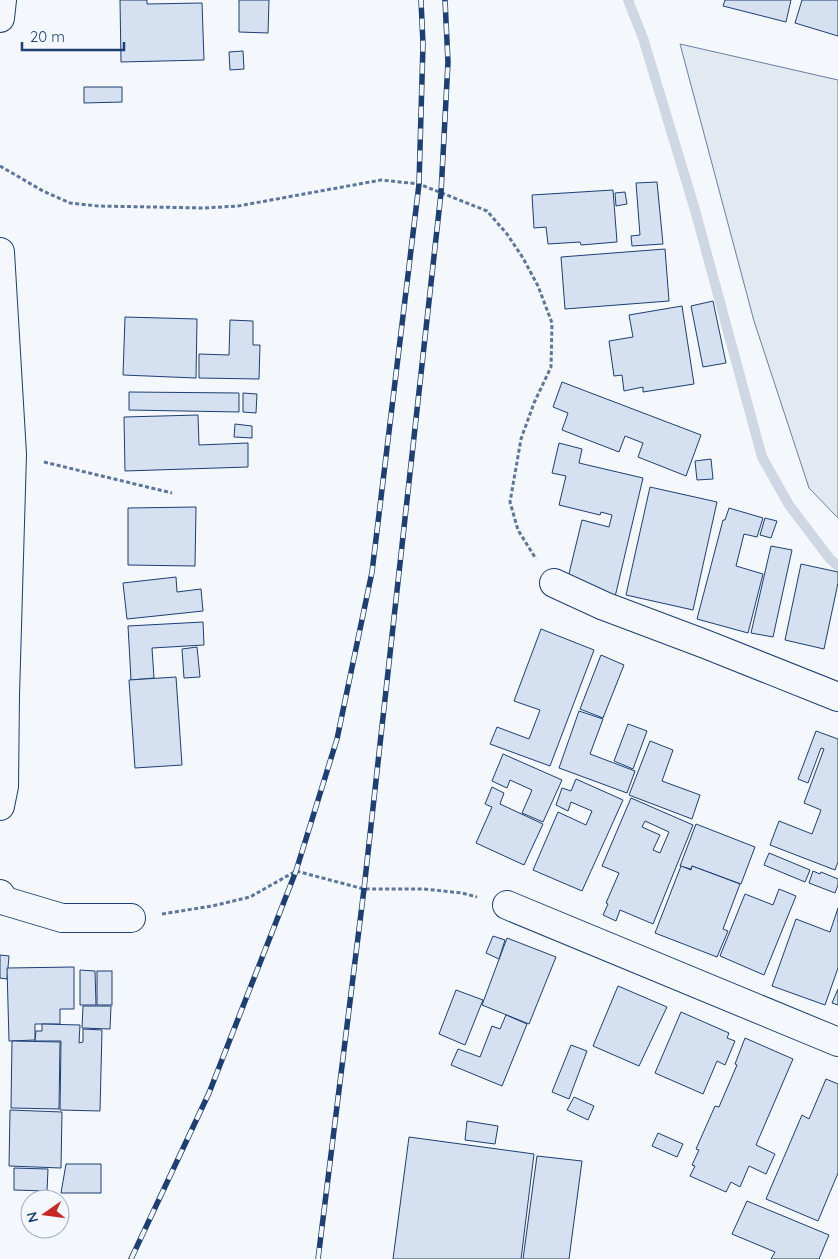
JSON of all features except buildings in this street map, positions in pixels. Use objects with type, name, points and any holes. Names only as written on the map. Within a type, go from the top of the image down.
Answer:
[{"type":"street","points":[[0,18],[2,0]]},
{"type":"street","points":[[0,252],[12,454],[4,695],[4,786],[0,806]]},
{"type":"street","points":[[554,583],[604,606],[705,644],[838,698]]},
{"type":"street","points":[[0,894],[5,901],[62,918],[131,918]]},
{"type":"street","points":[[507,905],[838,1042]]},
{"type":"path","points":[[0,166],[43,191],[70,203],[98,206],[195,208],[238,206],[381,180],[419,184],[486,211],[507,234],[523,258],[538,286],[552,323],[551,367],[534,403],[521,439],[510,502],[518,530],[554,583]]},
{"type":"path","points":[[12,454],[172,493]]},
{"type":"path","points":[[131,918],[212,906],[250,897],[296,871],[364,889],[424,889],[462,893],[507,905]]},
{"type":"shaded area","points":[[680,44],[838,80],[838,518],[809,488],[754,321]]},
{"type":"waterway","points":[[628,0],[643,38],[695,210],[762,457],[789,505],[830,559],[838,566]]},
{"type":"railway","points":[[131,1259],[209,1093],[296,871],[337,739],[372,572],[419,184],[423,44],[421,0]]},
{"type":"railway","points":[[318,1259],[364,889],[441,193],[448,62],[445,0]]}]
